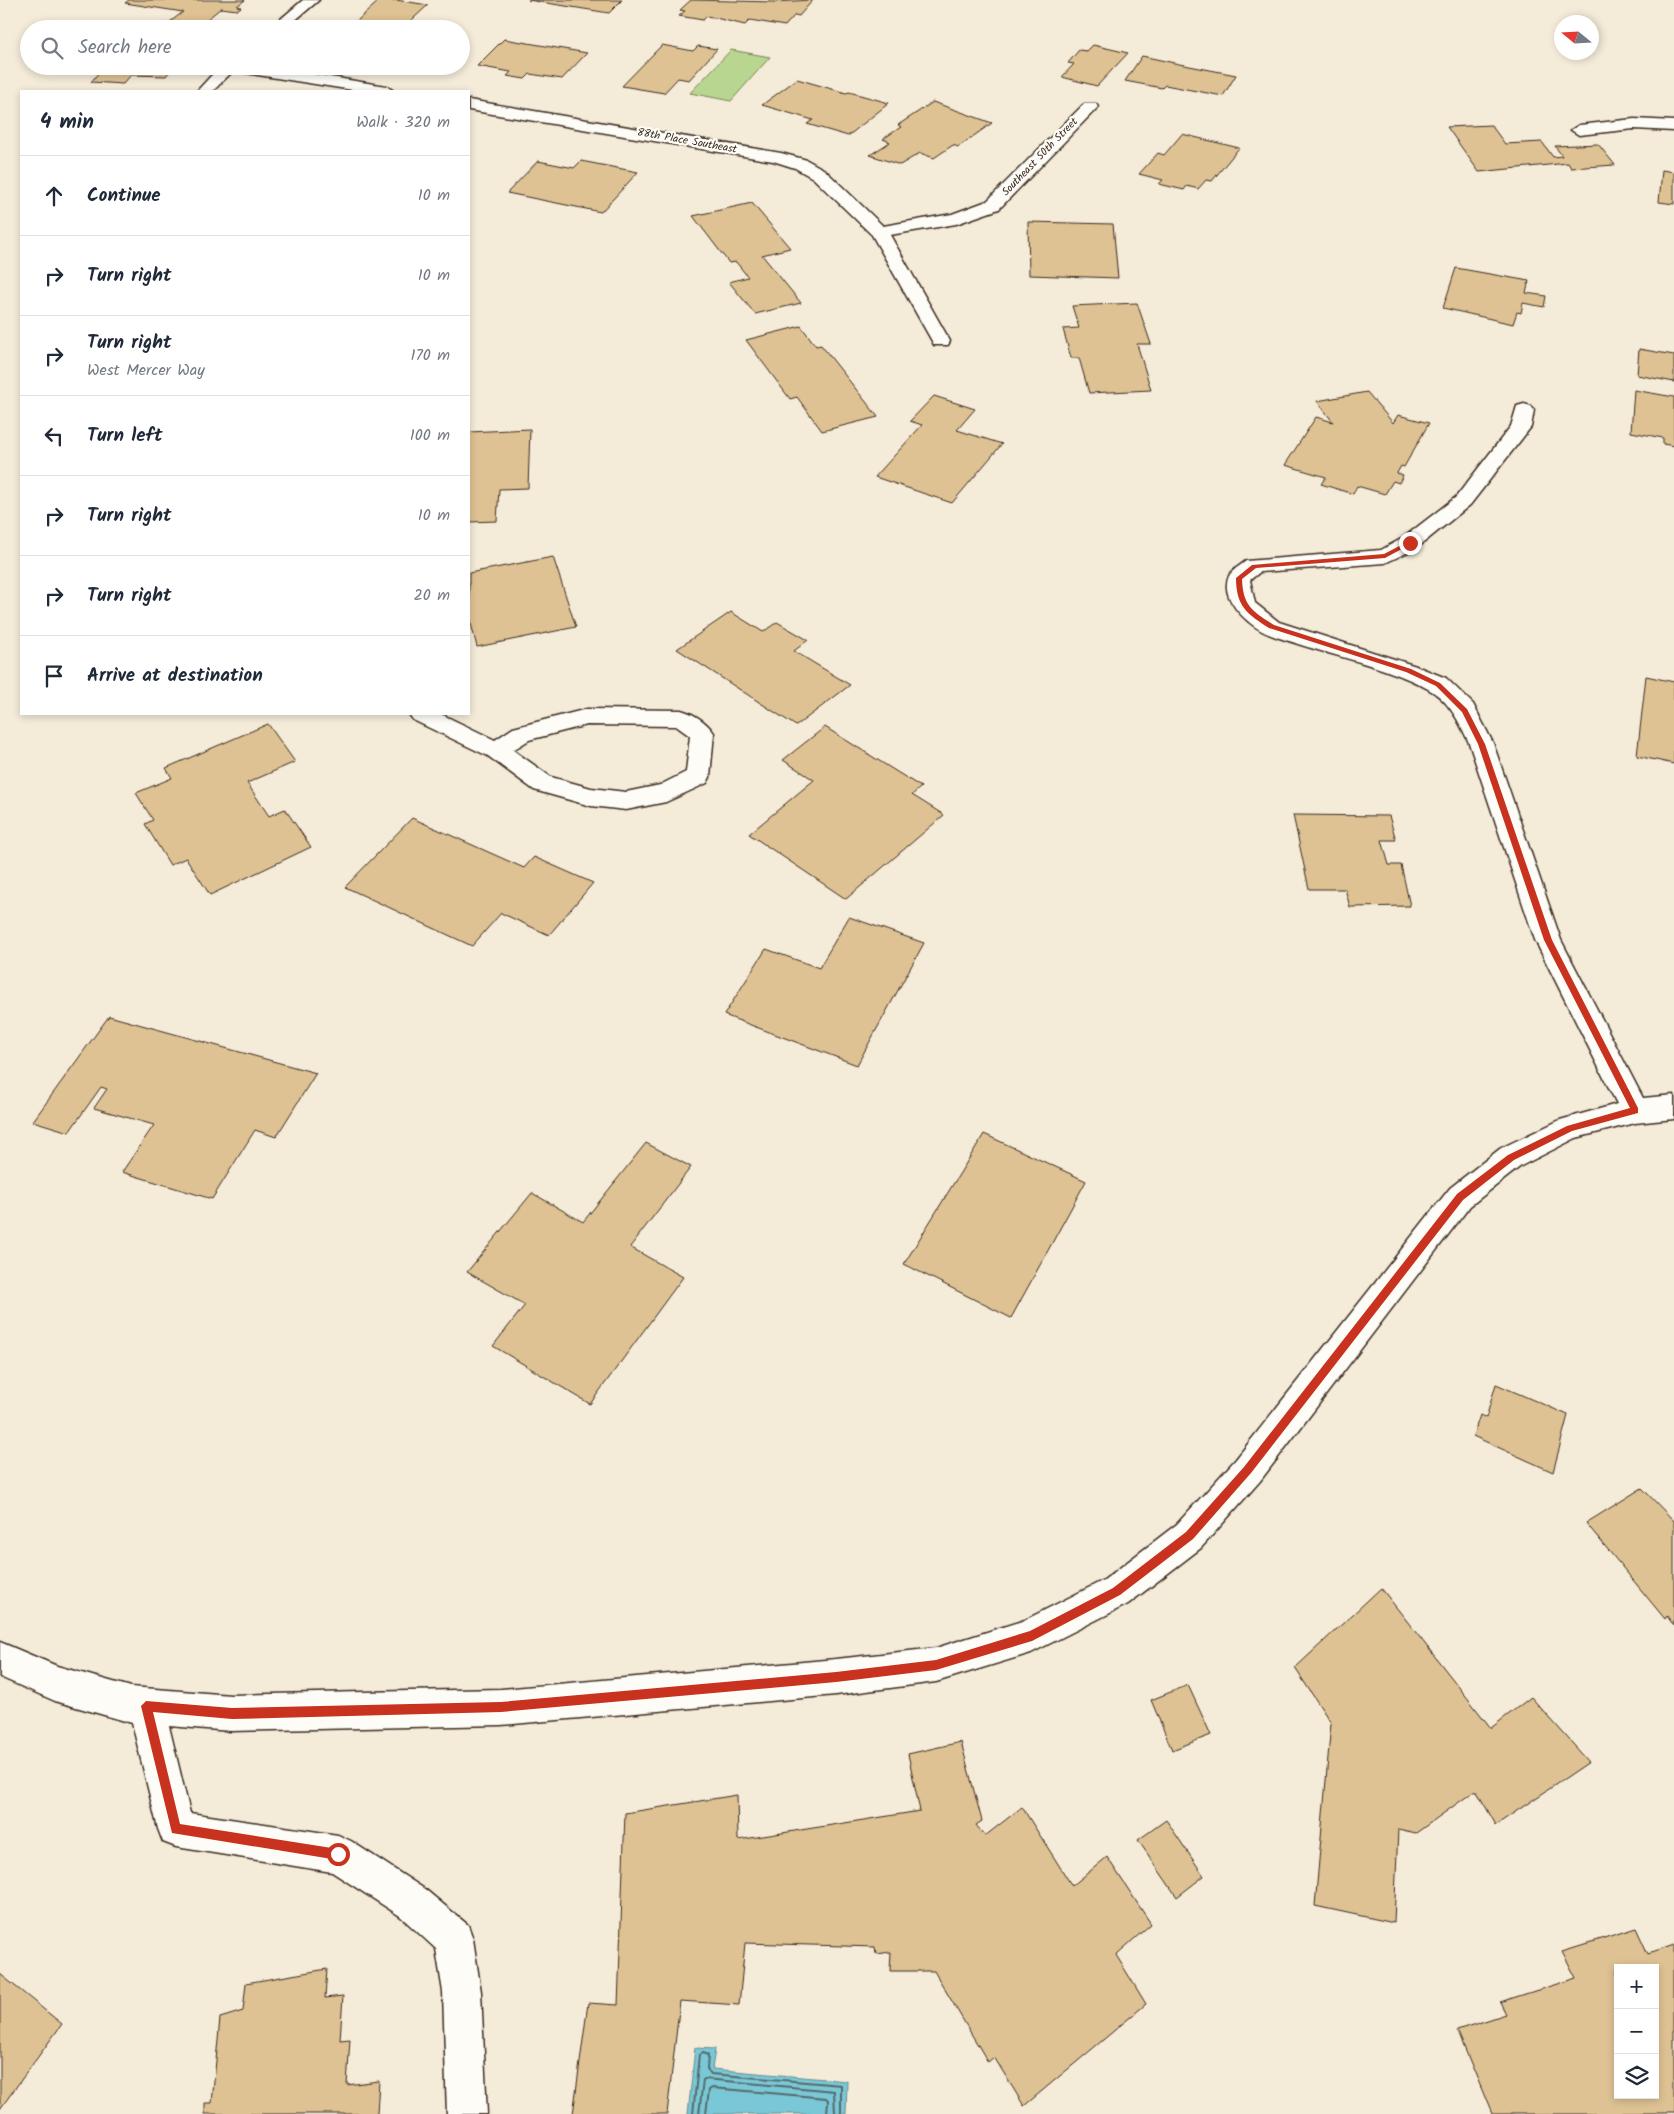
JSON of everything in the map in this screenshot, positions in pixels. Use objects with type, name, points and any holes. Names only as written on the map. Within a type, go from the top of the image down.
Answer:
[{"type":"street","points":[[287,20],[312,0]]},
{"type":"street","points":[[206,90],[222,75]]},
{"type":"street","points":[[287,75],[380,90]]},
{"type":"street","name":"88th Place Southeast","points":[[470,105],[775,156],[801,164],[819,174],[878,232]]},
{"type":"street","name":"Southeast 50th Street","points":[[878,232],[956,219],[993,205],[1061,134],[1090,107]]},
{"type":"street","points":[[1579,130],[1634,124],[1674,126]]},
{"type":"street","points":[[878,232],[941,341]]},
{"type":"street","points":[[1524,410],[1521,427],[1463,501],[1410,543],[1385,556],[1254,566],[1239,578],[1239,596],[1252,614],[1271,627],[1408,671],[1438,684],[1464,710],[1481,744],[1548,940],[1635,1110]]},
{"type":"street","points":[[423,715],[496,750],[543,784],[592,796],[626,801],[666,793],[698,777],[702,733],[681,718],[587,716],[521,734],[496,750]]},
{"type":"street","points":[[0,1659],[55,1683],[132,1705],[232,1713],[501,1707],[827,1678],[936,1665],[1032,1636],[1116,1592],[1189,1536],[1248,1470],[1460,1197],[1511,1158],[1561,1132],[1635,1110],[1674,1107]]},
{"type":"street","points":[[146,1706],[176,1829],[338,1854],[412,1903],[454,1939],[462,1992],[467,2114]]},
{"type":"green space","points":[[731,50],[770,57],[731,101],[690,93]]},
{"type":"water","points":[[695,2048],[715,2049],[712,2069],[847,2081],[846,2114],[688,2114]]},
{"type":"building","points":[[129,0],[245,0],[237,6],[241,7],[237,10],[221,8],[206,20],[173,20],[183,12],[125,3]]},
{"type":"building","points":[[380,0],[396,0],[428,5],[412,20],[358,20]]},
{"type":"building","points":[[528,0],[622,0],[609,13]]},
{"type":"building","points":[[691,0],[774,2],[813,0],[799,16],[795,15],[785,26],[750,20],[745,25],[707,16],[703,20],[679,16],[685,11],[680,10]]},
{"type":"building","points":[[504,39],[587,53],[562,79],[530,74],[525,79],[507,76],[511,72],[477,66]]},
{"type":"building","points":[[662,45],[693,51],[698,46],[717,49],[689,80],[678,78],[664,93],[622,86]]},
{"type":"building","points":[[1093,45],[1128,53],[1097,86],[1062,77],[1074,64],[1068,63],[1079,50],[1087,51]]},
{"type":"building","points":[[1142,56],[1236,75],[1223,96],[1165,85],[1162,88],[1125,81]]},
{"type":"building","points":[[97,75],[131,75],[123,84],[91,82]]},
{"type":"building","points":[[131,75],[167,75],[166,76]]},
{"type":"building","points":[[797,79],[889,103],[848,136],[807,124],[813,120],[762,105]]},
{"type":"building","points":[[933,102],[992,123],[958,147],[953,145],[934,158],[920,153],[900,165],[870,155],[890,142],[883,139],[901,127],[898,125]]},
{"type":"building","points":[[1491,125],[1505,144],[1542,142],[1553,157],[1562,156],[1555,146],[1598,144],[1615,165],[1571,168],[1568,163],[1479,172],[1447,127]]},
{"type":"building","points":[[1182,134],[1239,148],[1212,181],[1206,180],[1198,189],[1187,186],[1184,190],[1159,184],[1163,180],[1139,174],[1158,153],[1164,155]]},
{"type":"building","points":[[538,161],[574,168],[581,161],[638,172],[601,212],[507,193]]},
{"type":"building","points":[[1662,170],[1674,172],[1674,204],[1659,202]]},
{"type":"building","points":[[752,203],[790,248],[762,255],[801,303],[755,314],[729,282],[748,277],[736,262],[729,263],[693,216]]},
{"type":"building","points":[[1028,222],[1113,224],[1118,278],[1029,275]]},
{"type":"building","points":[[1456,268],[1529,281],[1526,293],[1546,296],[1544,307],[1523,303],[1521,313],[1517,312],[1513,324],[1443,308]]},
{"type":"building","points":[[1137,303],[1151,344],[1137,344],[1151,390],[1089,393],[1079,358],[1071,358],[1063,329],[1079,328],[1072,306]]},
{"type":"building","points":[[801,326],[816,346],[821,345],[878,417],[822,431],[797,397],[790,399],[746,340]]},
{"type":"building","points":[[1639,349],[1674,355],[1674,382],[1637,375]]},
{"type":"building","points":[[1634,390],[1674,397],[1674,446],[1663,444],[1663,438],[1631,432]]},
{"type":"building","points":[[1367,392],[1393,423],[1398,415],[1429,423],[1404,467],[1401,466],[1397,473],[1403,475],[1399,483],[1393,481],[1385,494],[1357,486],[1353,494],[1321,484],[1326,477],[1285,465],[1316,417],[1333,422],[1317,401]]},
{"type":"building","points":[[934,396],[975,409],[957,430],[1002,444],[952,503],[875,477],[922,425],[910,421]]},
{"type":"building","points":[[530,429],[528,488],[499,489],[497,521],[470,522],[470,432]]},
{"type":"building","points":[[553,557],[576,627],[477,647],[470,620],[470,573]]},
{"type":"building","points":[[731,612],[763,632],[777,622],[808,640],[794,651],[850,685],[796,726],[677,649]]},
{"type":"building","points":[[1646,676],[1674,682],[1674,764],[1637,756]]},
{"type":"building","points":[[268,724],[295,762],[247,783],[269,816],[285,809],[311,847],[210,895],[186,858],[170,865],[145,824],[153,820],[136,793],[172,778],[166,768]]},
{"type":"building","points":[[825,727],[921,787],[912,795],[944,815],[846,899],[749,834],[814,780],[783,760]]},
{"type":"building","points":[[1293,815],[1389,816],[1396,840],[1382,840],[1389,865],[1401,865],[1410,906],[1350,907],[1345,889],[1309,889]]},
{"type":"building","points":[[412,818],[524,868],[534,857],[593,883],[549,935],[501,913],[472,946],[345,887]]},
{"type":"building","points":[[849,917],[924,943],[857,1065],[724,1015],[766,949],[819,968]]},
{"type":"building","points":[[109,1016],[316,1073],[276,1137],[255,1130],[212,1199],[122,1172],[154,1125],[94,1108],[107,1089],[101,1087],[69,1132],[33,1121]]},
{"type":"building","points":[[984,1134],[1086,1181],[1011,1318],[904,1264]]},
{"type":"building","points":[[646,1143],[691,1167],[630,1247],[683,1277],[590,1404],[493,1346],[525,1305],[467,1272],[532,1193],[583,1222]]},
{"type":"building","points":[[1496,1384],[1568,1415],[1553,1472],[1473,1436],[1480,1415],[1486,1418]]},
{"type":"building","points":[[1642,1488],[1674,1521],[1674,1626],[1667,1616],[1665,1619],[1586,1523]]},
{"type":"building","points":[[1381,1588],[1491,1728],[1531,1697],[1589,1762],[1496,1825],[1476,1790],[1416,1833],[1398,1829],[1394,1923],[1315,1906],[1331,1723],[1295,1668]]},
{"type":"building","points":[[1188,1685],[1211,1735],[1172,1750],[1151,1700]]},
{"type":"building","points":[[961,1742],[982,1821],[976,1825],[985,1836],[1022,1807],[1072,1886],[1107,1857],[1151,1924],[1116,1955],[1146,2004],[1024,2106],[994,2057],[988,2062],[934,1971],[890,1971],[891,1952],[876,1954],[875,1947],[745,1943],[739,2005],[680,2001],[667,2114],[573,2114],[588,2003],[618,2005],[625,1813],[737,1795],[738,1840],[920,1811],[908,1754]]},
{"type":"building","points":[[1166,1820],[1204,1876],[1177,1897],[1138,1840]]},
{"type":"building","points":[[1636,1928],[1648,1954],[1674,1945],[1674,2114],[1492,2114],[1457,2030],[1506,2014],[1500,2002],[1576,1978],[1562,1951]]},
{"type":"building","points":[[327,1969],[325,1998],[343,1996],[340,2040],[350,2039],[347,2085],[379,2081],[377,2114],[205,2114],[205,2103],[212,2103],[220,2018],[243,2011],[246,1983]]},
{"type":"building","points":[[0,1974],[62,2024],[0,2109]]},
{"type":"route","points":[[338,1854],[176,1829],[146,1706],[232,1713],[501,1707],[836,1677],[936,1665],[1032,1636],[1116,1592],[1189,1536],[1248,1470],[1460,1197],[1511,1158],[1570,1128],[1635,1110],[1548,940],[1481,744],[1464,710],[1438,684],[1408,671],[1271,627],[1252,614],[1239,596],[1239,578],[1254,566],[1309,560],[1360,559],[1385,556],[1410,543]]}]
